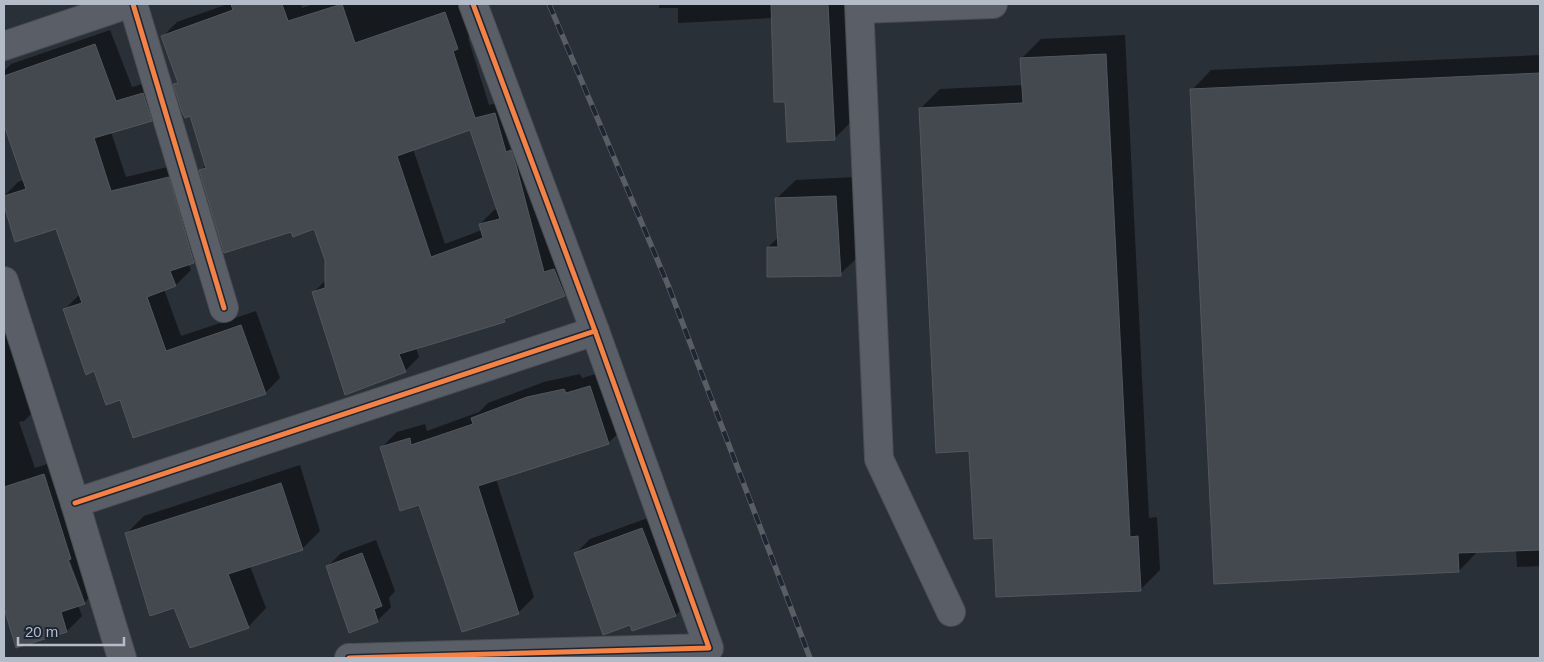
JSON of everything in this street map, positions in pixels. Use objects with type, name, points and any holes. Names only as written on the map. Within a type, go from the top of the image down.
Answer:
[{"type":"street","points":[[4,46],[128,4]]},
{"type":"street","points":[[133,4],[224,308]]},
{"type":"street","points":[[350,658],[709,648],[595,330],[473,4]]},
{"type":"street","points":[[951,612],[879,458],[860,6],[993,4]]},
{"type":"street","points":[[4,281],[122,658]]},
{"type":"street","points":[[75,503],[595,330]]},
{"type":"building","points":[[231,4],[282,4],[288,21],[342,4],[355,43],[445,12],[458,49],[453,51],[475,118],[495,113],[506,152],[511,150],[516,165],[544,272],[554,269],[565,296],[504,319],[505,322],[399,354],[406,372],[345,395],[312,292],[325,288],[325,260],[314,229],[293,237],[291,232],[224,253],[199,170],[206,168],[190,116],[185,118],[173,84],[178,83],[161,36],[233,10]],"holes":[[[470,130],[500,219],[479,224],[483,238],[431,257],[397,156]]]},
{"type":"building","points":[[771,4],[828,4],[835,140],[787,142],[785,102],[774,102]]},
{"type":"building","points":[[95,44],[116,101],[143,93],[152,121],[94,138],[111,191],[169,177],[194,263],[170,271],[176,286],[147,297],[166,351],[241,325],[266,394],[133,438],[120,400],[106,405],[94,371],[86,375],[63,309],[82,303],[56,229],[15,242],[4,205],[4,196],[26,189],[4,125],[4,76]]},
{"type":"building","points":[[1106,54],[1130,537],[1138,536],[1141,591],[996,597],[993,538],[974,539],[969,451],[936,453],[919,108],[1023,103],[1020,58]]},
{"type":"building","points":[[1540,73],[1540,550],[1458,553],[1459,572],[1214,584],[1190,89]]},
{"type":"building","points":[[836,196],[841,276],[767,277],[767,247],[778,247],[775,198]]},
{"type":"building","points":[[590,386],[609,444],[478,486],[519,614],[462,632],[419,505],[400,511],[380,447],[410,438],[411,445],[473,424],[471,418],[527,397],[564,389],[566,393]]},
{"type":"building","points":[[44,474],[71,559],[68,560],[85,604],[61,612],[67,632],[16,648],[4,608],[4,487]]},
{"type":"building","points":[[281,483],[303,550],[228,574],[249,628],[190,648],[174,608],[150,616],[125,533]]},
{"type":"building","points":[[642,528],[676,616],[632,631],[630,625],[603,635],[574,553]]},
{"type":"building","points":[[362,553],[382,606],[374,609],[378,622],[349,633],[326,566]]},
{"type":"railway","points":[[549,4],[668,285],[810,658]]},
{"type":"cycle path","points":[[133,4],[224,308]]},
{"type":"cycle path","points":[[349,658],[709,648],[595,331],[473,4]]},
{"type":"cycle path","points":[[75,503],[595,331]]}]
